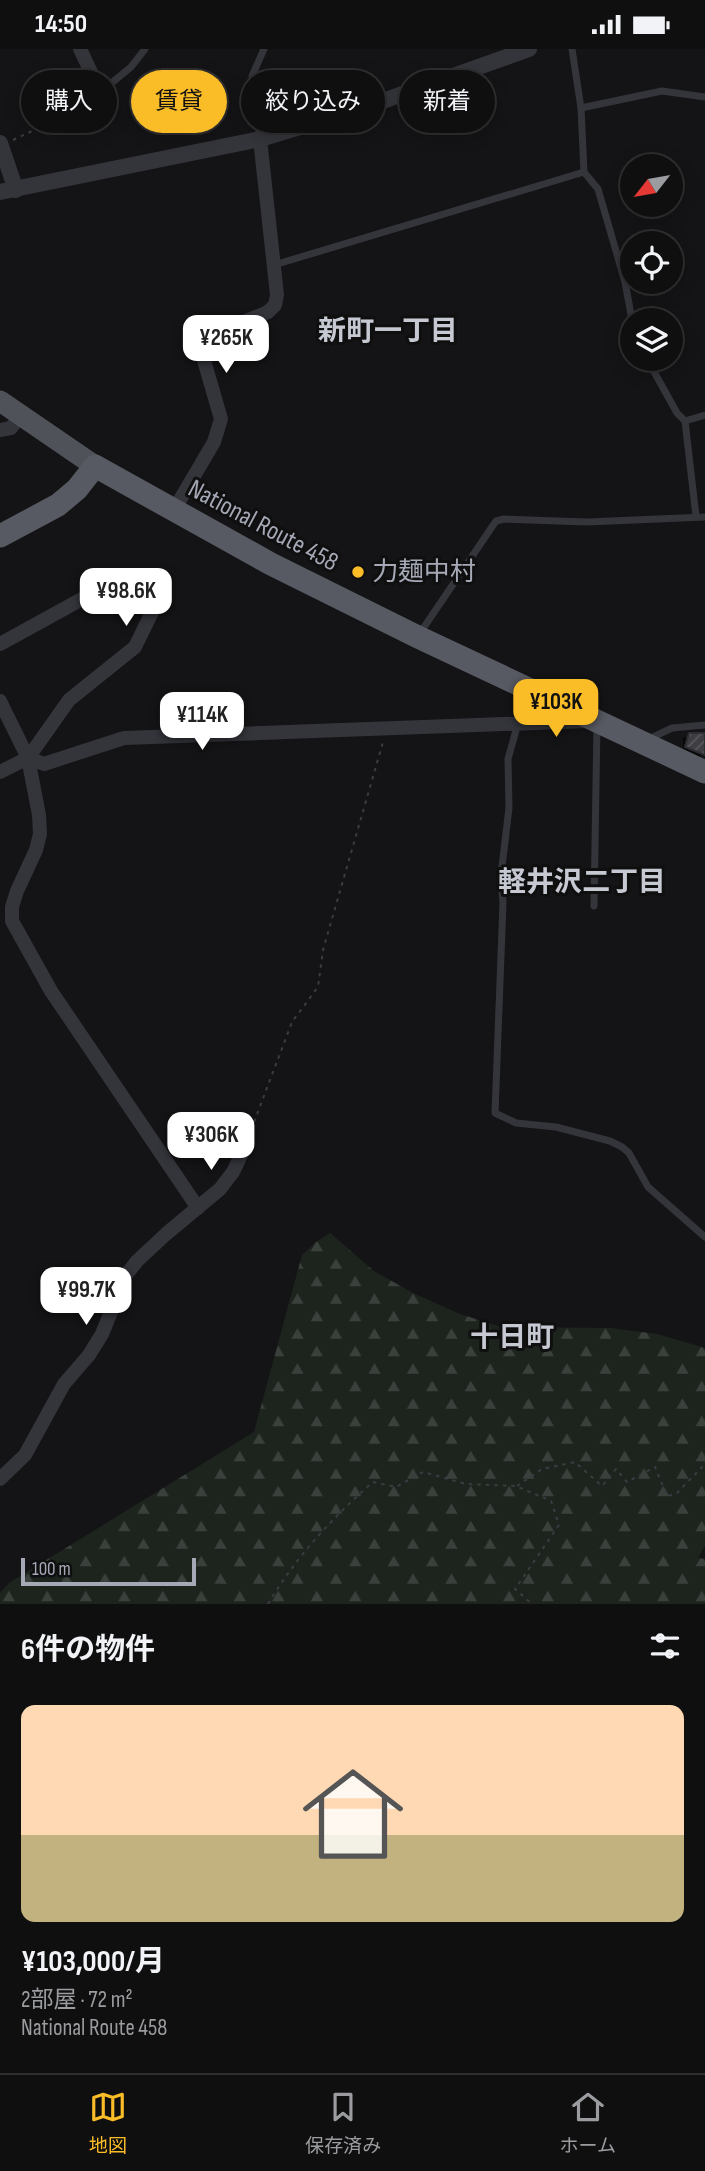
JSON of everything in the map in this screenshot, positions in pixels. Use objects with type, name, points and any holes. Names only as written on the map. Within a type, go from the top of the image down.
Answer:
[{"type":"highway","name":"National Route 458","points":[[95,466],[271,564],[595,722],[705,772]]},
{"type":"highway","points":[[0,536],[58,505],[77,489],[95,466]]},
{"type":"main road","points":[[0,401],[95,466]]},
{"type":"street","points":[[80,49],[90,70]]},
{"type":"street","points":[[0,143],[8,191],[260,139],[363,108],[529,49]]},
{"type":"street","points":[[174,510],[214,442],[221,419],[199,343],[207,337],[268,312],[275,305],[277,295],[260,139]]},
{"type":"street","points":[[0,430],[11,428],[21,415]]},
{"type":"street","points":[[0,644],[111,583],[127,583],[154,597],[156,604],[135,647],[69,700],[28,758],[0,772]]},
{"type":"street","points":[[0,701],[28,758],[39,815],[40,834],[36,850],[15,899],[12,921],[51,992],[198,1208]]},
{"type":"street","points":[[28,758],[44,764],[124,738],[595,722]]},
{"type":"street","points":[[0,1479],[25,1455],[64,1384],[89,1355],[102,1334],[126,1275],[137,1261],[220,1189],[233,1173],[243,1151]]},
{"type":"lane","points":[[117,77],[131,67],[145,49]]},
{"type":"lane","points":[[260,139],[252,76],[264,49]]},
{"type":"lane","points":[[572,49],[581,108],[584,172],[598,189],[625,282],[629,308]]},
{"type":"lane","points":[[581,108],[662,90],[705,97]]},
{"type":"lane","points":[[274,265],[584,172]]},
{"type":"lane","points":[[654,371],[677,413],[685,421],[695,516]]},
{"type":"lane","points":[[685,421],[705,415]]},
{"type":"lane","points":[[418,637],[496,521],[587,522],[705,517]]},
{"type":"lane","points":[[594,906],[595,722]]},
{"type":"lane","points":[[518,723],[508,759],[509,809],[500,875],[503,902],[495,1113],[516,1123],[556,1127],[610,1141],[622,1147],[629,1153],[653,1193],[705,1237]]},
{"type":"lane","points":[[640,743],[673,728],[705,725]]},
{"type":"path","points":[[0,143],[28,133]]},
{"type":"path","points":[[243,1151],[292,1022],[318,987],[323,950],[387,728]]},
{"type":"path","points":[[516,1486],[542,1469],[575,1462],[602,1486],[616,1469],[626,1482],[655,1467],[667,1496],[676,1494],[705,1464]]},
{"type":"path","points":[[268,1604],[278,1586],[340,1511],[373,1482],[396,1487],[423,1472],[466,1484],[516,1486],[551,1501],[559,1525],[515,1589],[532,1604]]},
{"type":"green space","points":[[330,1233],[374,1271],[413,1293],[460,1314],[501,1327],[610,1328],[657,1334],[705,1348],[705,1545],[698,1558],[705,1559],[705,1604],[0,1604],[0,1593],[9,1583],[254,1432],[302,1255]]},
{"type":"building","points":[[689,733],[705,733],[705,755],[685,747]]},
{"type":"place","name":"力麺中村","points":[[358,572]]},
{"type":"district","name":"新町一丁目","points":[[388,331]]},
{"type":"district","name":"軽井沢二丁目","points":[[582,882]]},
{"type":"district","name":"十日町","points":[[512,1337]]}]
